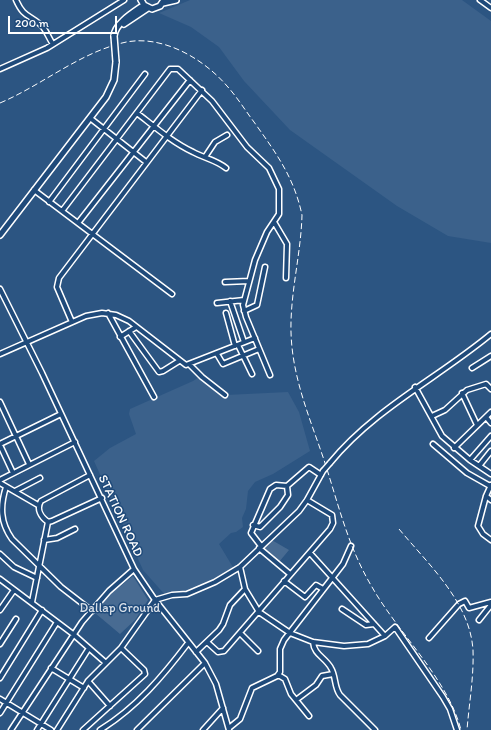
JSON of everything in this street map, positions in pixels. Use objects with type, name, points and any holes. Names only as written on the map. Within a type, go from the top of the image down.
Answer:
[{"type":"street","points":[[16,0],[20,9],[28,18],[42,25],[53,44]]},
{"type":"street","points":[[0,70],[53,44],[124,0]]},
{"type":"street","points":[[0,235],[90,118],[111,88],[114,80],[116,62],[114,30],[144,4],[156,8],[163,2],[176,0]]},
{"type":"street","points":[[480,0],[491,8]]},
{"type":"street","points":[[62,211],[170,69],[178,69],[202,90],[247,147],[262,160],[273,174],[279,190],[279,214],[264,237],[255,260],[244,300],[244,311],[270,375]]},
{"type":"street","points":[[49,202],[145,74]]},
{"type":"street","points":[[78,223],[190,80]]},
{"type":"street","points":[[72,322],[56,283],[146,162],[202,90]]},
{"type":"street","points":[[137,112],[153,126],[192,152],[226,168]]},
{"type":"street","points":[[90,118],[146,162]]},
{"type":"street","points":[[205,157],[215,142],[227,135]]},
{"type":"street","points":[[34,190],[172,294]]},
{"type":"street","points":[[274,222],[287,244],[286,278]]},
{"type":"street","points":[[244,311],[256,307],[258,303],[265,267]]},
{"type":"street","points":[[225,282],[249,281]]},
{"type":"street","name":"STATION ROAD","points":[[0,289],[62,414],[134,569],[109,591],[73,634],[11,730]]},
{"type":"street","points":[[217,303],[244,300]]},
{"type":"street","points":[[230,301],[244,342]]},
{"type":"street","points":[[108,313],[154,397]]},
{"type":"street","points":[[0,354],[28,343],[72,322],[94,314],[108,313],[122,317],[179,361],[190,365],[202,377],[225,394]]},
{"type":"street","points":[[226,313],[236,345],[252,374]]},
{"type":"street","points":[[120,337],[136,327]]},
{"type":"street","points":[[129,331],[159,372],[179,361]]},
{"type":"street","points":[[57,730],[88,681],[121,648],[154,600],[172,594],[187,594],[215,582],[240,567],[299,511],[322,473],[349,442],[415,387],[457,361],[490,336]]},
{"type":"street","points":[[190,365],[255,338]]},
{"type":"street","points":[[216,354],[224,364],[259,349]]},
{"type":"street","points":[[472,368],[491,356]]},
{"type":"street","points":[[432,416],[445,410],[462,393],[486,384],[491,389]]},
{"type":"street","points":[[415,387],[442,436],[454,448],[491,474]]},
{"type":"street","points":[[462,393],[476,425]]},
{"type":"street","points":[[0,402],[29,464]]},
{"type":"street","points":[[454,448],[491,412]]},
{"type":"street","points":[[13,473],[0,444],[62,414]]},
{"type":"street","points":[[486,417],[491,423]]},
{"type":"street","points":[[470,460],[491,436]]},
{"type":"street","points":[[487,441],[491,444]]},
{"type":"street","points":[[48,522],[41,515],[38,505],[0,482],[29,464],[75,442]]},
{"type":"street","points":[[433,444],[466,473],[491,485],[486,496],[478,528],[491,540]]},
{"type":"street","points":[[479,466],[491,451]]},
{"type":"street","points":[[287,486],[309,467],[322,473]]},
{"type":"street","points":[[38,505],[45,498],[90,475]]},
{"type":"street","points":[[14,491],[40,478]]},
{"type":"street","points":[[287,486],[276,484],[270,489],[253,525],[251,536],[260,547],[290,574]]},
{"type":"street","points":[[6,486],[1,510],[6,531],[18,546],[61,587],[92,611]]},
{"type":"street","points":[[253,525],[260,527],[274,514],[288,495],[287,486]]},
{"type":"street","points":[[486,496],[491,500]]},
{"type":"street","points":[[48,522],[59,519],[102,498]]},
{"type":"street","points":[[207,642],[218,652],[222,652],[259,612],[330,529],[334,519],[328,512],[307,500]]},
{"type":"street","points":[[32,602],[48,522]]},
{"type":"street","points":[[44,540],[57,538],[75,529]]},
{"type":"street","points":[[134,569],[154,600],[205,663],[216,684],[229,729],[240,719],[252,688],[277,676],[280,672],[280,649],[343,564],[351,546]]},
{"type":"street","points":[[310,553],[384,636]]},
{"type":"street","points":[[0,554],[14,567],[37,578]]},
{"type":"street","points":[[240,567],[245,589],[259,612],[290,634],[313,642],[354,646],[368,644],[384,636],[395,627],[444,697],[457,730]]},
{"type":"street","points":[[0,579],[73,634],[106,663]]},
{"type":"street","points":[[284,581],[305,598],[316,585],[323,589]]},
{"type":"street","points":[[196,652],[223,624],[230,605],[245,589]]},
{"type":"street","points":[[0,610],[14,590]]},
{"type":"street","points":[[429,638],[459,604],[465,601],[469,608],[491,604]]},
{"type":"street","points":[[480,620],[491,604]]},
{"type":"street","points":[[342,609],[366,625],[374,624]]},
{"type":"street","points":[[0,678],[42,610]]},
{"type":"street","points":[[0,644],[16,619]]},
{"type":"street","points":[[0,714],[57,622]]},
{"type":"street","points":[[240,633],[258,651]]},
{"type":"street","points":[[313,642],[315,651],[327,663],[333,674],[336,690],[375,730]]},
{"type":"street","points":[[100,730],[137,702],[188,643]]},
{"type":"street","points":[[37,730],[89,648]]},
{"type":"street","points":[[83,730],[145,674],[144,670],[121,648]]},
{"type":"street","points":[[137,730],[205,663]]},
{"type":"street","points":[[51,668],[84,688]]},
{"type":"street","points":[[296,700],[316,685],[322,676],[333,674]]},
{"type":"street","points":[[277,676],[285,679],[296,700],[309,716]]},
{"type":"street","points":[[88,681],[110,706]]},
{"type":"street","points":[[0,699],[51,730]]},
{"type":"street","points":[[203,730],[223,708]]},
{"type":"shaded area","points":[[190,0],[462,0],[491,21],[491,243],[448,236],[397,206],[290,130],[244,81],[219,47],[191,27],[159,13]]},
{"type":"shaded area","points":[[202,375],[226,395],[288,392],[299,412],[310,451],[273,474],[255,482],[248,491],[246,509],[242,518],[243,527],[236,532],[231,533],[219,544],[234,569],[196,590],[166,596],[143,570],[94,461],[110,448],[136,434],[129,414],[130,409],[193,381]]},
{"type":"green space","points":[[270,539],[289,550],[279,562],[262,547]]},
{"type":"green space","name":"Dallap Ground","points":[[133,576],[148,600],[135,620],[120,634],[95,613],[107,597]]},
{"type":"railway","points":[[0,103],[31,88],[90,54],[122,43],[136,41],[166,45],[193,57],[217,76],[238,99],[270,144],[289,177],[299,201],[302,215],[301,230],[291,317],[294,364],[302,396],[349,539],[363,571],[372,587],[395,622],[434,674],[455,711],[461,730]]},
{"type":"railway","points":[[399,529],[446,585],[456,600],[470,632],[473,660],[467,730]]}]
